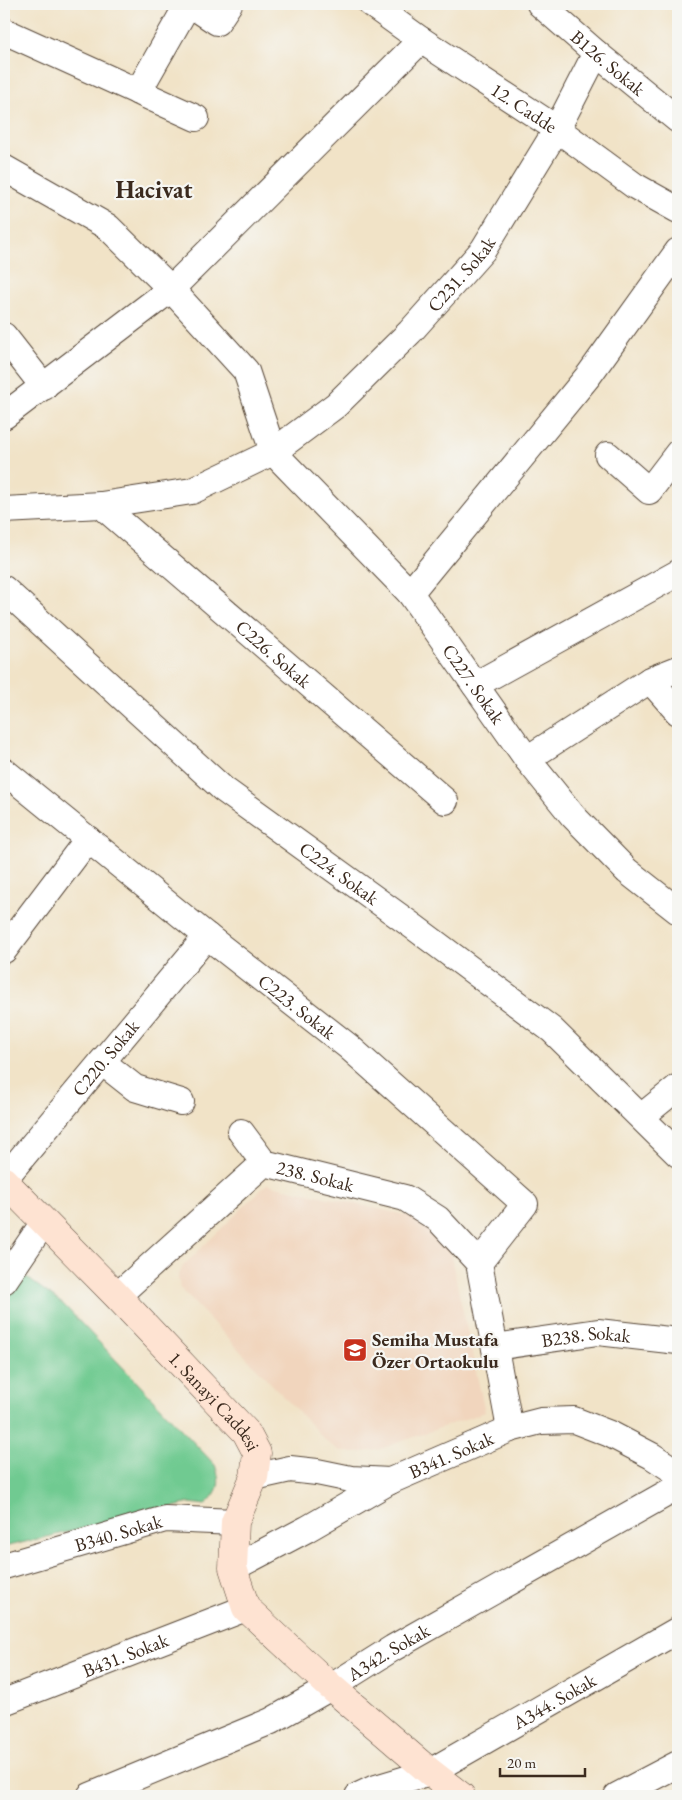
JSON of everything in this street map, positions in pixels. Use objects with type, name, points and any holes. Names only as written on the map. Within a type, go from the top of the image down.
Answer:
[{"type":"street","points":[[138,92],[189,4],[217,22],[229,4]]},
{"type":"street","name":"12. Cadde","points":[[371,4],[421,40],[557,129],[636,186],[678,210]]},
{"type":"street","name":"B126. Sokak","points":[[540,4],[678,120]]},
{"type":"street","points":[[4,31],[196,118]]},
{"type":"street","points":[[4,416],[171,289],[421,40]]},
{"type":"street","name":"C231. Sokak","points":[[4,510],[101,505],[192,491],[273,452],[336,405],[410,332],[483,250],[557,129],[596,52]]},
{"type":"street","points":[[4,168],[108,227],[171,289],[246,371],[273,452]]},
{"type":"street","points":[[410,593],[589,375],[678,251]]},
{"type":"street","points":[[4,336],[44,387]]},
{"type":"street","name":"C227. Sokak","points":[[273,452],[410,593],[527,759],[573,816],[627,871],[678,912]]},
{"type":"street","points":[[608,455],[648,491],[678,453]]},
{"type":"street","name":"C226. Sokak","points":[[101,505],[445,801]]},
{"type":"street","points":[[475,685],[678,573]]},
{"type":"street","name":"C224. Sokak","points":[[4,589],[223,789],[414,927],[552,1030],[678,1154]]},
{"type":"street","points":[[527,759],[650,680],[678,669]]},
{"type":"street","points":[[650,680],[678,712]]},
{"type":"street","name":"C223. Sokak","points":[[4,770],[207,936],[349,1047],[525,1204],[479,1263]]},
{"type":"street","points":[[4,950],[88,839]]},
{"type":"street","name":"C220. Sokak","points":[[4,1180],[207,936]]},
{"type":"street","points":[[102,1062],[135,1088],[181,1102]]},
{"type":"street","points":[[641,1117],[678,1087]]},
{"type":"street","points":[[242,1132],[264,1163]]},
{"type":"street","name":"238. Sokak","points":[[117,1296],[264,1163],[405,1198],[438,1219],[479,1263]]},
{"type":"street","name":"1. Sanayi Caddesi","points":[[4,1180],[246,1432],[258,1453],[254,1477],[235,1522],[233,1568],[246,1608],[331,1687],[430,1772],[461,1796]]},
{"type":"street","points":[[4,1281],[44,1222]]},
{"type":"street","points":[[479,1263],[510,1429]]},
{"type":"street","name":"B238. Sokak","points":[[495,1348],[598,1332],[678,1341]]},
{"type":"street","name":"B341. Sokak","points":[[233,1568],[307,1529],[390,1481],[510,1429],[541,1420],[574,1420],[610,1434],[652,1456],[678,1473]]},
{"type":"street","points":[[254,1477],[290,1468],[351,1479],[390,1481]]},
{"type":"street","name":"A342. Sokak","points":[[90,1796],[271,1721],[331,1687],[393,1648],[678,1487]]},
{"type":"street","name":"B340. Sokak","points":[[4,1566],[165,1520],[235,1522]]},
{"type":"street","name":"B431. Sokak","points":[[4,1702],[246,1608]]},
{"type":"street","name":"A344. Sokak","points":[[358,1796],[372,1789],[430,1772],[678,1630]]},
{"type":"street","points":[[617,1796],[678,1764]]},
{"type":"shaded area","name":"Semiha Mustafa Özer Ortaokulu","points":[[267,1184],[427,1220],[449,1248],[485,1412],[377,1450],[354,1453],[340,1451],[327,1442],[180,1288],[178,1277],[182,1267]]},
{"type":"green space","points":[[22,1274],[64,1305],[215,1465],[219,1482],[218,1487],[205,1505],[190,1503],[4,1547],[4,1301]]},
{"type":"place","name":"Semiha Mustafa Özer Ortaokulu","points":[[355,1350]]},
{"type":"district","name":"Hacivat","points":[[154,190]]}]
